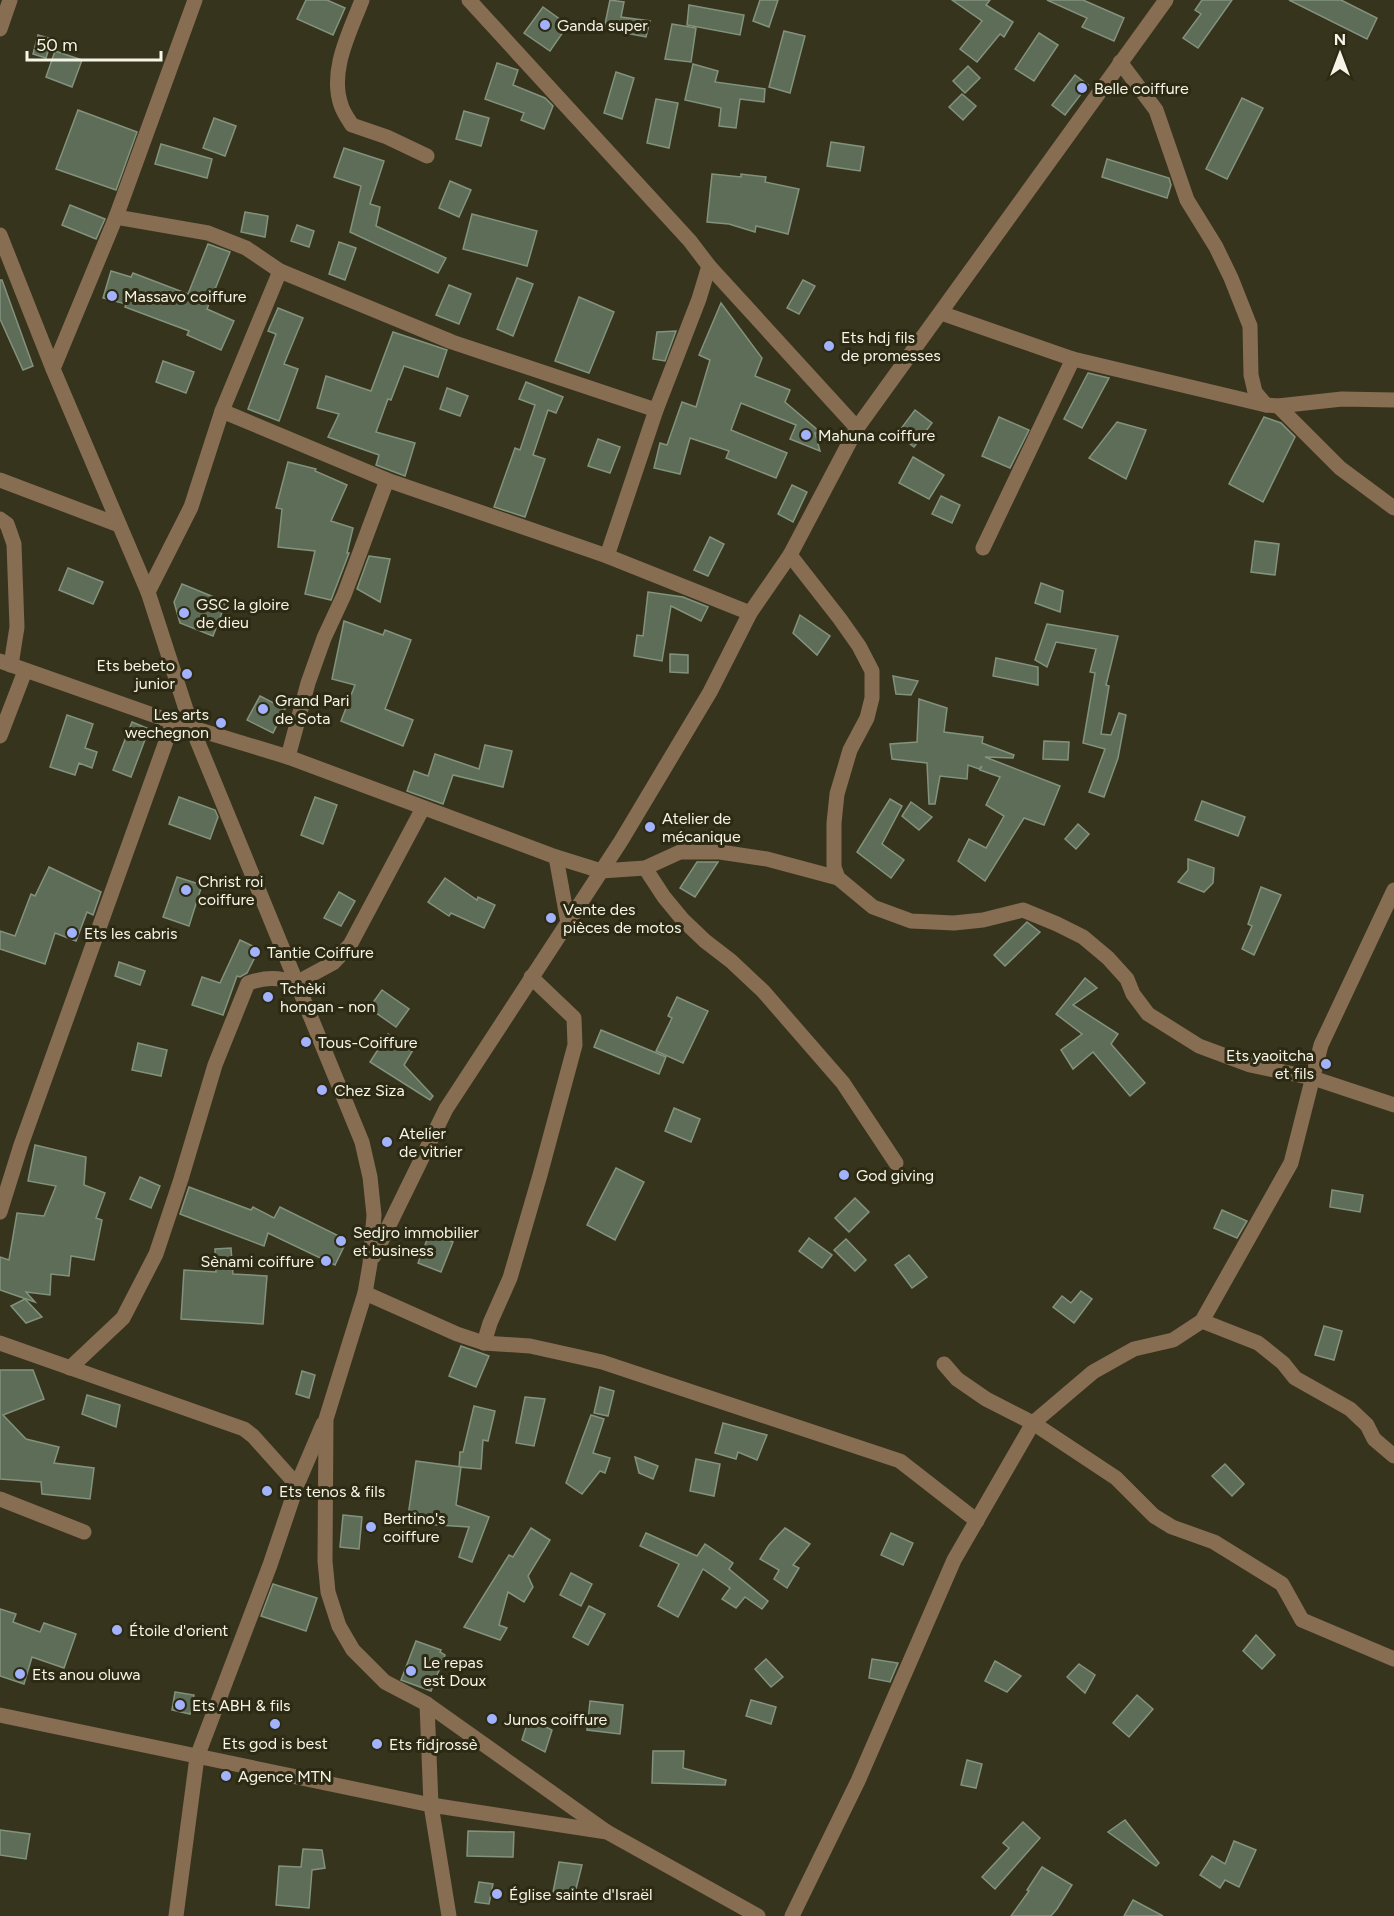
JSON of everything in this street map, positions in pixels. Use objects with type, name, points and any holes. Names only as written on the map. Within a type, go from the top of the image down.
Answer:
[{"type":"street","points":[[0,29],[10,0]]},
{"type":"street","points":[[53,369],[116,217],[195,0]]},
{"type":"street","points":[[362,0],[344,47],[337,75],[340,104],[352,125],[387,137],[427,156]]},
{"type":"street","points":[[469,0],[690,241],[709,266],[857,428]]},
{"type":"street","points":[[370,1264],[446,1109],[602,871],[711,692],[750,613],[790,555],[857,428],[1166,0]]},
{"type":"street","points":[[1120,62],[1156,111],[1187,200],[1231,278],[1250,326],[1251,375],[1255,392],[1340,468],[1394,508]]},
{"type":"street","points":[[116,217],[208,233],[246,248],[280,271],[452,342],[656,410]]},
{"type":"street","points":[[0,236],[53,369],[148,592],[192,728],[362,1142],[370,1177],[374,1215],[365,1293],[326,1419],[297,1485],[270,1565],[197,1757],[176,1916]]},
{"type":"street","points":[[607,556],[656,410],[699,299],[709,266]]},
{"type":"street","points":[[148,592],[191,507],[222,411],[280,271]]},
{"type":"street","points":[[941,313],[1073,359],[1272,405],[1342,399],[1394,400]]},
{"type":"street","points":[[983,548],[1073,359]]},
{"type":"street","points":[[222,411],[387,480],[607,556],[750,613]]},
{"type":"street","points":[[0,480],[119,525]]},
{"type":"street","points":[[288,757],[308,683],[324,638],[344,596],[387,480]]},
{"type":"street","points":[[0,519],[7,524],[14,544],[17,627],[0,736]]},
{"type":"street","points":[[790,555],[840,619],[859,646],[872,671],[872,698],[867,718],[850,750],[837,794],[834,823],[834,867],[838,878]]},
{"type":"street","points":[[12,666],[173,722],[288,757],[423,808],[602,871],[645,868],[680,852],[720,852],[767,859],[838,878],[873,907],[911,921],[983,920],[1023,910],[1083,937],[1108,958],[1127,979],[1133,994],[1148,1014],[1199,1046],[1250,1065],[1312,1078],[1394,1105]]},
{"type":"street","points":[[0,1212],[21,1145],[173,722]]},
{"type":"street","points":[[70,1368],[123,1318],[156,1254],[215,1065],[248,983],[264,977],[281,978],[296,983],[333,963],[350,945],[423,808]]},
{"type":"street","points":[[556,856],[568,923]]},
{"type":"street","points":[[645,868],[683,920],[763,991],[843,1083],[896,1163]]},
{"type":"street","points":[[792,1916],[858,1780],[954,1560],[1033,1423],[1093,1372],[1134,1349],[1173,1340],[1202,1321],[1291,1163],[1321,1045],[1394,890]]},
{"type":"street","points":[[484,1343],[490,1323],[510,1278],[575,1045],[574,1018],[531,977]]},
{"type":"street","points":[[365,1293],[457,1334],[484,1343],[530,1346],[602,1362],[900,1461],[977,1521]]},
{"type":"street","points":[[1202,1321],[1258,1343],[1283,1363],[1294,1378],[1350,1409],[1367,1425],[1374,1439],[1394,1456]]},
{"type":"street","points":[[0,1343],[244,1429],[254,1436],[297,1485]]},
{"type":"street","points":[[945,1365],[957,1379],[986,1399],[1033,1423],[1116,1478],[1154,1516],[1172,1527],[1214,1542],[1282,1584],[1302,1620],[1394,1659]]},
{"type":"street","points":[[326,1419],[325,1561],[328,1592],[339,1626],[353,1650],[386,1682],[427,1704],[607,1832],[758,1916]]},
{"type":"street","points":[[0,1499],[84,1532]]},
{"type":"street","points":[[427,1704],[431,1805],[453,1913]]},
{"type":"street","points":[[4,1719],[431,1805],[607,1832]]},
{"type":"building","points":[[306,0],[327,0],[345,8],[333,35],[297,19]]},
{"type":"building","points":[[610,0],[624,2],[621,17],[650,21],[646,37],[604,29]]},
{"type":"building","points":[[760,0],[778,0],[769,27],[753,21]]},
{"type":"building","points":[[952,0],[990,0],[986,5],[1013,22],[1004,37],[1000,34],[977,62],[960,49],[982,21]]},
{"type":"building","points":[[1047,0],[1083,0],[1124,18],[1114,41],[1082,27],[1087,18]]},
{"type":"building","points":[[1202,0],[1232,0],[1198,48],[1183,38],[1201,14],[1195,10]]},
{"type":"building","points":[[1289,0],[1341,0],[1377,18],[1367,39]]},
{"type":"building","points":[[689,5],[744,15],[740,35],[687,25]]},
{"type":"building","points":[[543,7],[568,25],[550,51],[524,33]]},
{"type":"building","points":[[672,24],[696,28],[691,62],[665,59]]},
{"type":"building","points":[[784,31],[805,36],[790,93],[769,87]]},
{"type":"building","points":[[1039,33],[1058,45],[1034,81],[1015,69]]},
{"type":"building","points":[[38,35],[52,39],[46,58],[33,54]]},
{"type":"building","points":[[55,51],[82,60],[72,87],[46,77]]},
{"type":"building","points":[[497,63],[518,70],[513,85],[545,98],[553,106],[544,129],[521,120],[524,113],[485,99]]},
{"type":"building","points":[[693,64],[718,71],[715,82],[765,89],[764,102],[740,99],[736,128],[719,126],[721,108],[685,100]]},
{"type":"building","points":[[968,66],[980,78],[965,93],[953,81]]},
{"type":"building","points":[[616,72],[634,78],[622,119],[604,113]]},
{"type":"building","points":[[1075,75],[1088,85],[1065,115],[1052,105]]},
{"type":"building","points":[[962,94],[976,106],[963,120],[949,107]]},
{"type":"building","points":[[1242,98],[1263,108],[1227,179],[1206,169]]},
{"type":"building","points":[[656,99],[678,103],[669,148],[647,143]]},
{"type":"building","points":[[78,110],[137,132],[116,190],[56,169]]},
{"type":"building","points":[[464,111],[489,118],[481,146],[456,139]]},
{"type":"building","points":[[214,118],[236,126],[225,156],[203,148]]},
{"type":"building","points":[[831,142],[864,147],[860,171],[827,166]]},
{"type":"building","points":[[161,144],[212,159],[207,178],[155,164]]},
{"type":"building","points":[[344,148],[384,161],[370,204],[380,207],[376,226],[446,258],[438,273],[350,232],[361,186],[334,177]]},
{"type":"building","points":[[1107,159],[1169,178],[1171,185],[1167,198],[1102,177]]},
{"type":"building","points":[[712,174],[766,177],[765,182],[799,189],[788,234],[756,226],[755,232],[729,224],[707,222]]},
{"type":"building","points":[[450,181],[471,190],[459,217],[439,208]]},
{"type":"building","points":[[70,205],[105,219],[96,239],[62,225]]},
{"type":"building","points":[[245,212],[268,216],[265,237],[241,232]]},
{"type":"building","points":[[472,214],[537,231],[527,266],[463,249]]},
{"type":"building","points":[[297,225],[314,231],[309,247],[291,241]]},
{"type":"building","points":[[339,242],[356,248],[345,280],[329,274]]},
{"type":"building","points":[[208,244],[230,252],[207,309],[234,321],[221,350],[187,335],[189,331],[125,307],[126,304],[103,298],[111,271],[131,277],[133,273],[188,294]]},
{"type":"building","points":[[517,278],[533,284],[513,336],[497,329]]},
{"type":"building","points":[[0,280],[2,280],[33,366],[23,370],[0,319]]},
{"type":"building","points":[[803,280],[815,286],[799,314],[787,308]]},
{"type":"building","points":[[449,285],[471,294],[459,324],[436,315]]},
{"type":"building","points":[[579,297],[614,312],[589,373],[555,361]]},
{"type":"building","points":[[721,303],[762,358],[755,376],[790,390],[785,402],[820,432],[815,433],[820,451],[790,439],[796,425],[741,403],[731,430],[787,453],[776,478],[726,458],[729,451],[690,438],[680,474],[654,468],[660,443],[667,445],[682,402],[696,407],[710,360],[699,355]]},
{"type":"building","points":[[278,308],[303,318],[284,364],[298,369],[279,421],[248,409],[276,334],[268,331]]},
{"type":"building","points":[[676,331],[665,361],[653,359],[657,332]]},
{"type":"building","points":[[393,332],[447,350],[438,377],[404,366],[391,400],[388,399],[376,432],[415,443],[405,476],[376,465],[379,455],[328,437],[339,414],[317,408],[326,376],[371,391]]},
{"type":"building","points":[[163,361],[194,372],[186,393],[156,382]]},
{"type":"building","points":[[1088,373],[1109,378],[1082,428],[1064,419]]},
{"type":"building","points":[[526,382],[563,397],[556,413],[548,410],[533,455],[545,459],[525,517],[494,507],[515,448],[520,450],[535,405],[519,399]]},
{"type":"building","points":[[447,388],[468,396],[460,416],[440,409]]},
{"type":"building","points":[[915,410],[932,423],[914,447],[897,434]]},
{"type":"building","points":[[999,417],[1029,430],[1010,468],[982,456]]},
{"type":"building","points":[[1264,417],[1281,423],[1295,437],[1263,502],[1229,484]]},
{"type":"building","points":[[1117,422],[1146,430],[1126,479],[1089,458]]},
{"type":"building","points":[[598,439],[620,447],[610,473],[588,466]]},
{"type":"building","points":[[913,457],[944,475],[929,499],[899,483]]},
{"type":"building","points":[[288,462],[316,469],[315,471],[347,485],[331,521],[353,528],[347,553],[349,553],[331,600],[305,594],[315,551],[278,547],[282,509],[276,508]]},
{"type":"building","points":[[792,485],[807,492],[793,522],[778,514]]},
{"type":"building","points":[[941,496],[960,505],[952,523],[932,514]]},
{"type":"building","points":[[710,537],[724,544],[708,576],[694,570]]},
{"type":"building","points":[[1255,541],[1279,544],[1275,575],[1251,572]]},
{"type":"building","points":[[369,556],[390,559],[380,602],[357,589]]},
{"type":"building","points":[[68,568],[103,582],[93,604],[59,590]]},
{"type":"building","points":[[1041,583],[1063,591],[1060,612],[1035,603]]},
{"type":"building","points":[[182,584],[226,602],[213,636],[180,623],[174,602]]},
{"type":"building","points":[[648,592],[683,597],[708,607],[701,621],[671,606],[662,661],[634,656],[637,635],[643,636]]},
{"type":"building","points":[[800,615],[830,636],[817,655],[793,633]]},
{"type":"building","points":[[344,621],[383,635],[385,630],[411,640],[385,709],[413,720],[403,746],[341,721],[355,685],[332,679]]},
{"type":"building","points":[[1047,624],[1118,636],[1106,685],[1109,686],[1101,734],[1111,735],[1119,713],[1126,715],[1118,758],[1104,797],[1089,792],[1105,749],[1083,743],[1095,673],[1090,672],[1096,649],[1056,642],[1047,667],[1035,660]]},
{"type":"building","points":[[670,654],[688,655],[688,673],[670,672]]},
{"type":"building","points":[[996,658],[1038,667],[1038,685],[993,676]]},
{"type":"building","points":[[893,676],[918,681],[911,695],[896,694]]},
{"type":"building","points":[[260,696],[285,709],[273,733],[247,720]]},
{"type":"building","points":[[919,699],[947,708],[944,732],[983,737],[982,743],[1014,755],[1013,758],[985,757],[1060,786],[1044,825],[1024,818],[985,881],[958,861],[969,839],[986,848],[1004,816],[986,805],[1000,777],[980,770],[982,766],[979,769],[968,765],[967,779],[940,776],[935,804],[929,804],[927,763],[892,759],[890,744],[917,742]]},
{"type":"building","points":[[67,715],[93,724],[85,748],[97,752],[92,768],[79,763],[75,775],[50,767]]},
{"type":"building","points":[[132,722],[149,729],[131,777],[113,770]]},
{"type":"building","points":[[1044,741],[1069,742],[1068,760],[1043,759]]},
{"type":"building","points":[[485,745],[512,751],[503,787],[453,775],[443,804],[407,791],[414,771],[428,776],[435,754],[479,769]]},
{"type":"building","points":[[179,797],[215,810],[218,817],[210,839],[169,824]]},
{"type":"building","points":[[315,797],[337,805],[323,844],[301,835]]},
{"type":"building","points":[[890,799],[902,806],[882,844],[904,860],[891,878],[857,852]]},
{"type":"building","points":[[1202,801],[1245,817],[1238,836],[1195,820]]},
{"type":"building","points":[[911,802],[932,817],[919,830],[902,816]]},
{"type":"building","points":[[1078,824],[1089,834],[1076,849],[1065,839]]},
{"type":"building","points":[[1188,859],[1214,868],[1213,883],[1204,892],[1178,882],[1188,870]]},
{"type":"building","points":[[697,862],[718,862],[695,897],[680,888]]},
{"type":"building","points":[[49,867],[101,892],[93,915],[87,912],[76,941],[55,933],[45,964],[0,949],[0,931],[15,936],[31,894],[35,896]]},
{"type":"building","points":[[177,877],[202,885],[189,926],[163,917]]},
{"type":"building","points":[[445,878],[477,900],[478,897],[495,905],[484,928],[451,913],[449,916],[428,902]]},
{"type":"building","points":[[1261,887],[1281,895],[1254,955],[1242,949],[1252,926],[1248,924]]},
{"type":"building","points":[[339,892],[355,901],[341,926],[324,918]]},
{"type":"building","points":[[1027,922],[1040,932],[1005,966],[994,955]]},
{"type":"building","points":[[240,940],[259,949],[247,973],[240,977],[237,976],[223,1015],[192,1005],[202,977],[220,983]]},
{"type":"building","points":[[119,962],[145,971],[140,985],[115,976]]},
{"type":"building","points":[[1085,978],[1097,988],[1073,1005],[1118,1034],[1111,1044],[1145,1083],[1130,1096],[1093,1052],[1073,1069],[1061,1050],[1082,1034],[1056,1014]]},
{"type":"building","points":[[382,990],[409,1009],[396,1027],[369,1008]]},
{"type":"building","points":[[677,997],[708,1011],[683,1063],[656,1051],[672,1018],[668,1016]]},
{"type":"building","points":[[601,1030],[666,1057],[659,1074],[594,1047]]},
{"type":"building","points":[[388,1034],[413,1050],[404,1065],[433,1096],[430,1100],[370,1062]]},
{"type":"building","points":[[138,1043],[167,1050],[161,1076],[132,1070]]},
{"type":"building","points":[[674,1108],[700,1119],[691,1142],[665,1131]]},
{"type":"building","points":[[35,1145],[86,1157],[84,1185],[105,1193],[96,1218],[102,1220],[94,1260],[71,1256],[69,1276],[51,1274],[50,1295],[26,1292],[35,1302],[0,1290],[0,1257],[9,1260],[17,1213],[44,1216],[56,1186],[28,1181]]},
{"type":"building","points":[[616,1168],[644,1182],[615,1240],[587,1225]]},
{"type":"building","points":[[140,1177],[160,1186],[151,1208],[130,1199]]},
{"type":"building","points":[[189,1187],[251,1210],[253,1207],[274,1218],[280,1207],[347,1240],[335,1265],[268,1233],[264,1246],[180,1214]]},
{"type":"building","points":[[1332,1190],[1363,1195],[1360,1212],[1330,1207]]},
{"type":"building","points":[[855,1198],[869,1212],[849,1232],[835,1218]]},
{"type":"building","points":[[1222,1210],[1247,1221],[1237,1238],[1214,1228]]},
{"type":"building","points":[[430,1232],[453,1242],[441,1272],[418,1263]]},
{"type":"building","points":[[809,1238],[832,1255],[822,1268],[799,1251]]},
{"type":"building","points":[[846,1239],[866,1260],[855,1271],[834,1250]]},
{"type":"building","points":[[231,1248],[233,1274],[267,1276],[263,1324],[181,1319],[184,1270],[216,1272],[215,1249]]},
{"type":"building","points":[[909,1255],[927,1277],[912,1288],[895,1265]]},
{"type":"building","points":[[1081,1291],[1092,1299],[1074,1323],[1053,1307],[1062,1296],[1071,1303]]},
{"type":"building","points":[[25,1299],[42,1317],[26,1323],[11,1306]]},
{"type":"building","points":[[1324,1326],[1342,1331],[1334,1360],[1315,1355]]},
{"type":"building","points":[[461,1346],[489,1356],[476,1387],[449,1376]]},
{"type":"building","points":[[0,1370],[33,1370],[44,1399],[3,1415],[26,1439],[59,1447],[54,1463],[94,1468],[90,1499],[42,1494],[41,1482],[0,1479]]},
{"type":"building","points":[[302,1371],[315,1375],[309,1398],[296,1394]]},
{"type":"building","points":[[600,1387],[614,1391],[608,1416],[594,1413]]},
{"type":"building","points":[[87,1395],[120,1405],[116,1427],[82,1414]]},
{"type":"building","points":[[525,1397],[545,1399],[534,1446],[516,1443]]},
{"type":"building","points":[[474,1406],[495,1411],[488,1441],[483,1440],[481,1469],[459,1467],[460,1452],[463,1452]]},
{"type":"building","points":[[591,1415],[604,1419],[593,1453],[610,1458],[605,1473],[600,1471],[582,1494],[566,1483]]},
{"type":"building","points":[[723,1423],[767,1435],[757,1460],[738,1452],[736,1459],[715,1453]]},
{"type":"building","points":[[635,1457],[658,1466],[653,1479],[639,1473]]},
{"type":"building","points":[[696,1459],[720,1464],[714,1496],[690,1491]]},
{"type":"building","points":[[416,1461],[461,1467],[456,1505],[489,1517],[472,1562],[459,1557],[469,1527],[407,1523]]},
{"type":"building","points":[[1225,1464],[1244,1484],[1232,1496],[1212,1476]]},
{"type":"building","points":[[343,1515],[362,1517],[359,1549],[340,1547]]},
{"type":"building","points":[[531,1528],[550,1540],[528,1576],[533,1587],[524,1602],[508,1592],[499,1625],[507,1628],[500,1640],[464,1627],[509,1555],[513,1557]]},
{"type":"building","points":[[785,1528],[810,1544],[793,1565],[799,1568],[787,1588],[774,1579],[779,1570],[760,1559]]},
{"type":"building","points":[[646,1533],[697,1556],[705,1544],[733,1563],[729,1569],[768,1601],[762,1609],[745,1597],[736,1608],[722,1599],[730,1588],[703,1569],[678,1617],[658,1606],[679,1564],[640,1546]]},
{"type":"building","points":[[891,1533],[913,1543],[903,1565],[881,1555]]},
{"type":"building","points":[[571,1573],[592,1584],[581,1606],[560,1595]]},
{"type":"building","points":[[273,1584],[317,1598],[306,1631],[261,1616]]},
{"type":"building","points":[[589,1606],[605,1614],[588,1645],[573,1637]]},
{"type":"building","points":[[0,1609],[16,1614],[13,1622],[40,1632],[44,1623],[76,1634],[64,1668],[32,1657],[24,1684],[0,1676]]},
{"type":"building","points":[[1256,1635],[1275,1655],[1262,1669],[1243,1651]]},
{"type":"building","points":[[416,1641],[441,1650],[440,1652],[445,1655],[431,1691],[401,1680]]},
{"type":"building","points":[[766,1659],[783,1677],[771,1687],[755,1669]]},
{"type":"building","points":[[872,1659],[898,1663],[890,1682],[869,1678]]},
{"type":"building","points":[[995,1661],[1021,1676],[1007,1692],[985,1681]]},
{"type":"building","points":[[1079,1664],[1095,1675],[1085,1693],[1067,1677]]},
{"type":"building","points":[[175,1692],[194,1695],[190,1714],[172,1710]]},
{"type":"building","points":[[1137,1695],[1153,1709],[1129,1737],[1113,1723]]},
{"type":"building","points":[[751,1700],[776,1707],[771,1724],[746,1716]]},
{"type":"building","points":[[590,1701],[623,1705],[620,1734],[587,1730]]},
{"type":"building","points":[[529,1718],[552,1730],[545,1752],[522,1740]]},
{"type":"building","points":[[653,1751],[684,1751],[683,1768],[726,1780],[725,1785],[652,1783]]},
{"type":"building","points":[[967,1760],[982,1764],[976,1788],[961,1785]]},
{"type":"building","points":[[1125,1820],[1159,1863],[1156,1866],[1108,1832]]},
{"type":"building","points":[[1023,1822],[1040,1838],[995,1889],[982,1877],[1009,1848],[1003,1843]]},
{"type":"building","points":[[0,1830],[30,1834],[26,1859],[0,1855]]},
{"type":"building","points":[[468,1831],[514,1832],[513,1857],[467,1856]]},
{"type":"building","points":[[1234,1841],[1256,1850],[1239,1887],[1225,1880],[1220,1888],[1200,1875],[1212,1856],[1225,1864]]},
{"type":"building","points":[[303,1849],[322,1850],[325,1868],[312,1870],[309,1908],[276,1905],[279,1866],[301,1867]]},
{"type":"building","points":[[559,1862],[582,1865],[574,1897],[553,1892]]},
{"type":"building","points":[[1042,1867],[1072,1885],[1057,1909],[1051,1916],[1011,1916],[1029,1891],[1027,1890]]},
{"type":"building","points":[[479,1882],[493,1884],[489,1904],[475,1902]]},
{"type":"building","points":[[1133,1900],[1163,1916],[1124,1916]]},
{"type":"place","name":"Ganda super","points":[[545,25]]},
{"type":"place","name":"Belle coiffure","points":[[1082,88]]},
{"type":"place","name":"Massavo coiffure","points":[[112,296]]},
{"type":"place","name":"Ets hdj fils de promesses","points":[[829,346]]},
{"type":"place","name":"Mahuna coiffure","points":[[806,435]]},
{"type":"place","name":"GSC la gloire de dieu","points":[[184,613]]},
{"type":"place","name":"Ets bebeto junior","points":[[187,674]]},
{"type":"place","name":"Grand Pari de Sota","points":[[263,709]]},
{"type":"place","name":"Les arts wechegnon","points":[[221,723]]},
{"type":"place","name":"Atelier de mécanique","points":[[650,827]]},
{"type":"place","name":"Christ roi coiffure","points":[[186,890]]},
{"type":"place","name":"Vente des pièces de motos","points":[[551,918]]},
{"type":"place","name":"Ets les cabris","points":[[72,933]]},
{"type":"place","name":"Tantie Coiffure","points":[[255,952]]},
{"type":"place","name":"Tchèki hongan - non","points":[[268,997]]},
{"type":"place","name":"Tous-Coiffure","points":[[306,1042]]},
{"type":"place","name":"Ets yaoitcha et fils","points":[[1326,1064]]},
{"type":"place","name":"Chez Siza","points":[[322,1090]]},
{"type":"place","name":"Atelier de vitrier","points":[[387,1142]]},
{"type":"place","name":"God giving","points":[[844,1175]]},
{"type":"place","name":"Sedjro immobilier et business","points":[[341,1241]]},
{"type":"place","name":"Sènami coiffure","points":[[326,1261]]},
{"type":"place","name":"Ets tenos & fils","points":[[267,1491]]},
{"type":"place","name":"Bertino's coiffure","points":[[371,1527]]},
{"type":"place","name":"Étoile d'orient","points":[[117,1630]]},
{"type":"place","name":"Le repas est Doux","points":[[411,1671]]},
{"type":"place","name":"Ets anou oluwa","points":[[20,1674]]},
{"type":"place","name":"Ets ABH & fils","points":[[180,1705]]},
{"type":"place","name":"Junos coiffure","points":[[492,1719]]},
{"type":"place","name":"Ets god is best","points":[[275,1724]]},
{"type":"place","name":"Ets fidjrossè","points":[[377,1744]]},
{"type":"place","name":"Agence MTN","points":[[226,1776]]},
{"type":"place","name":"Église sainte d'Israël","points":[[497,1894]]}]
